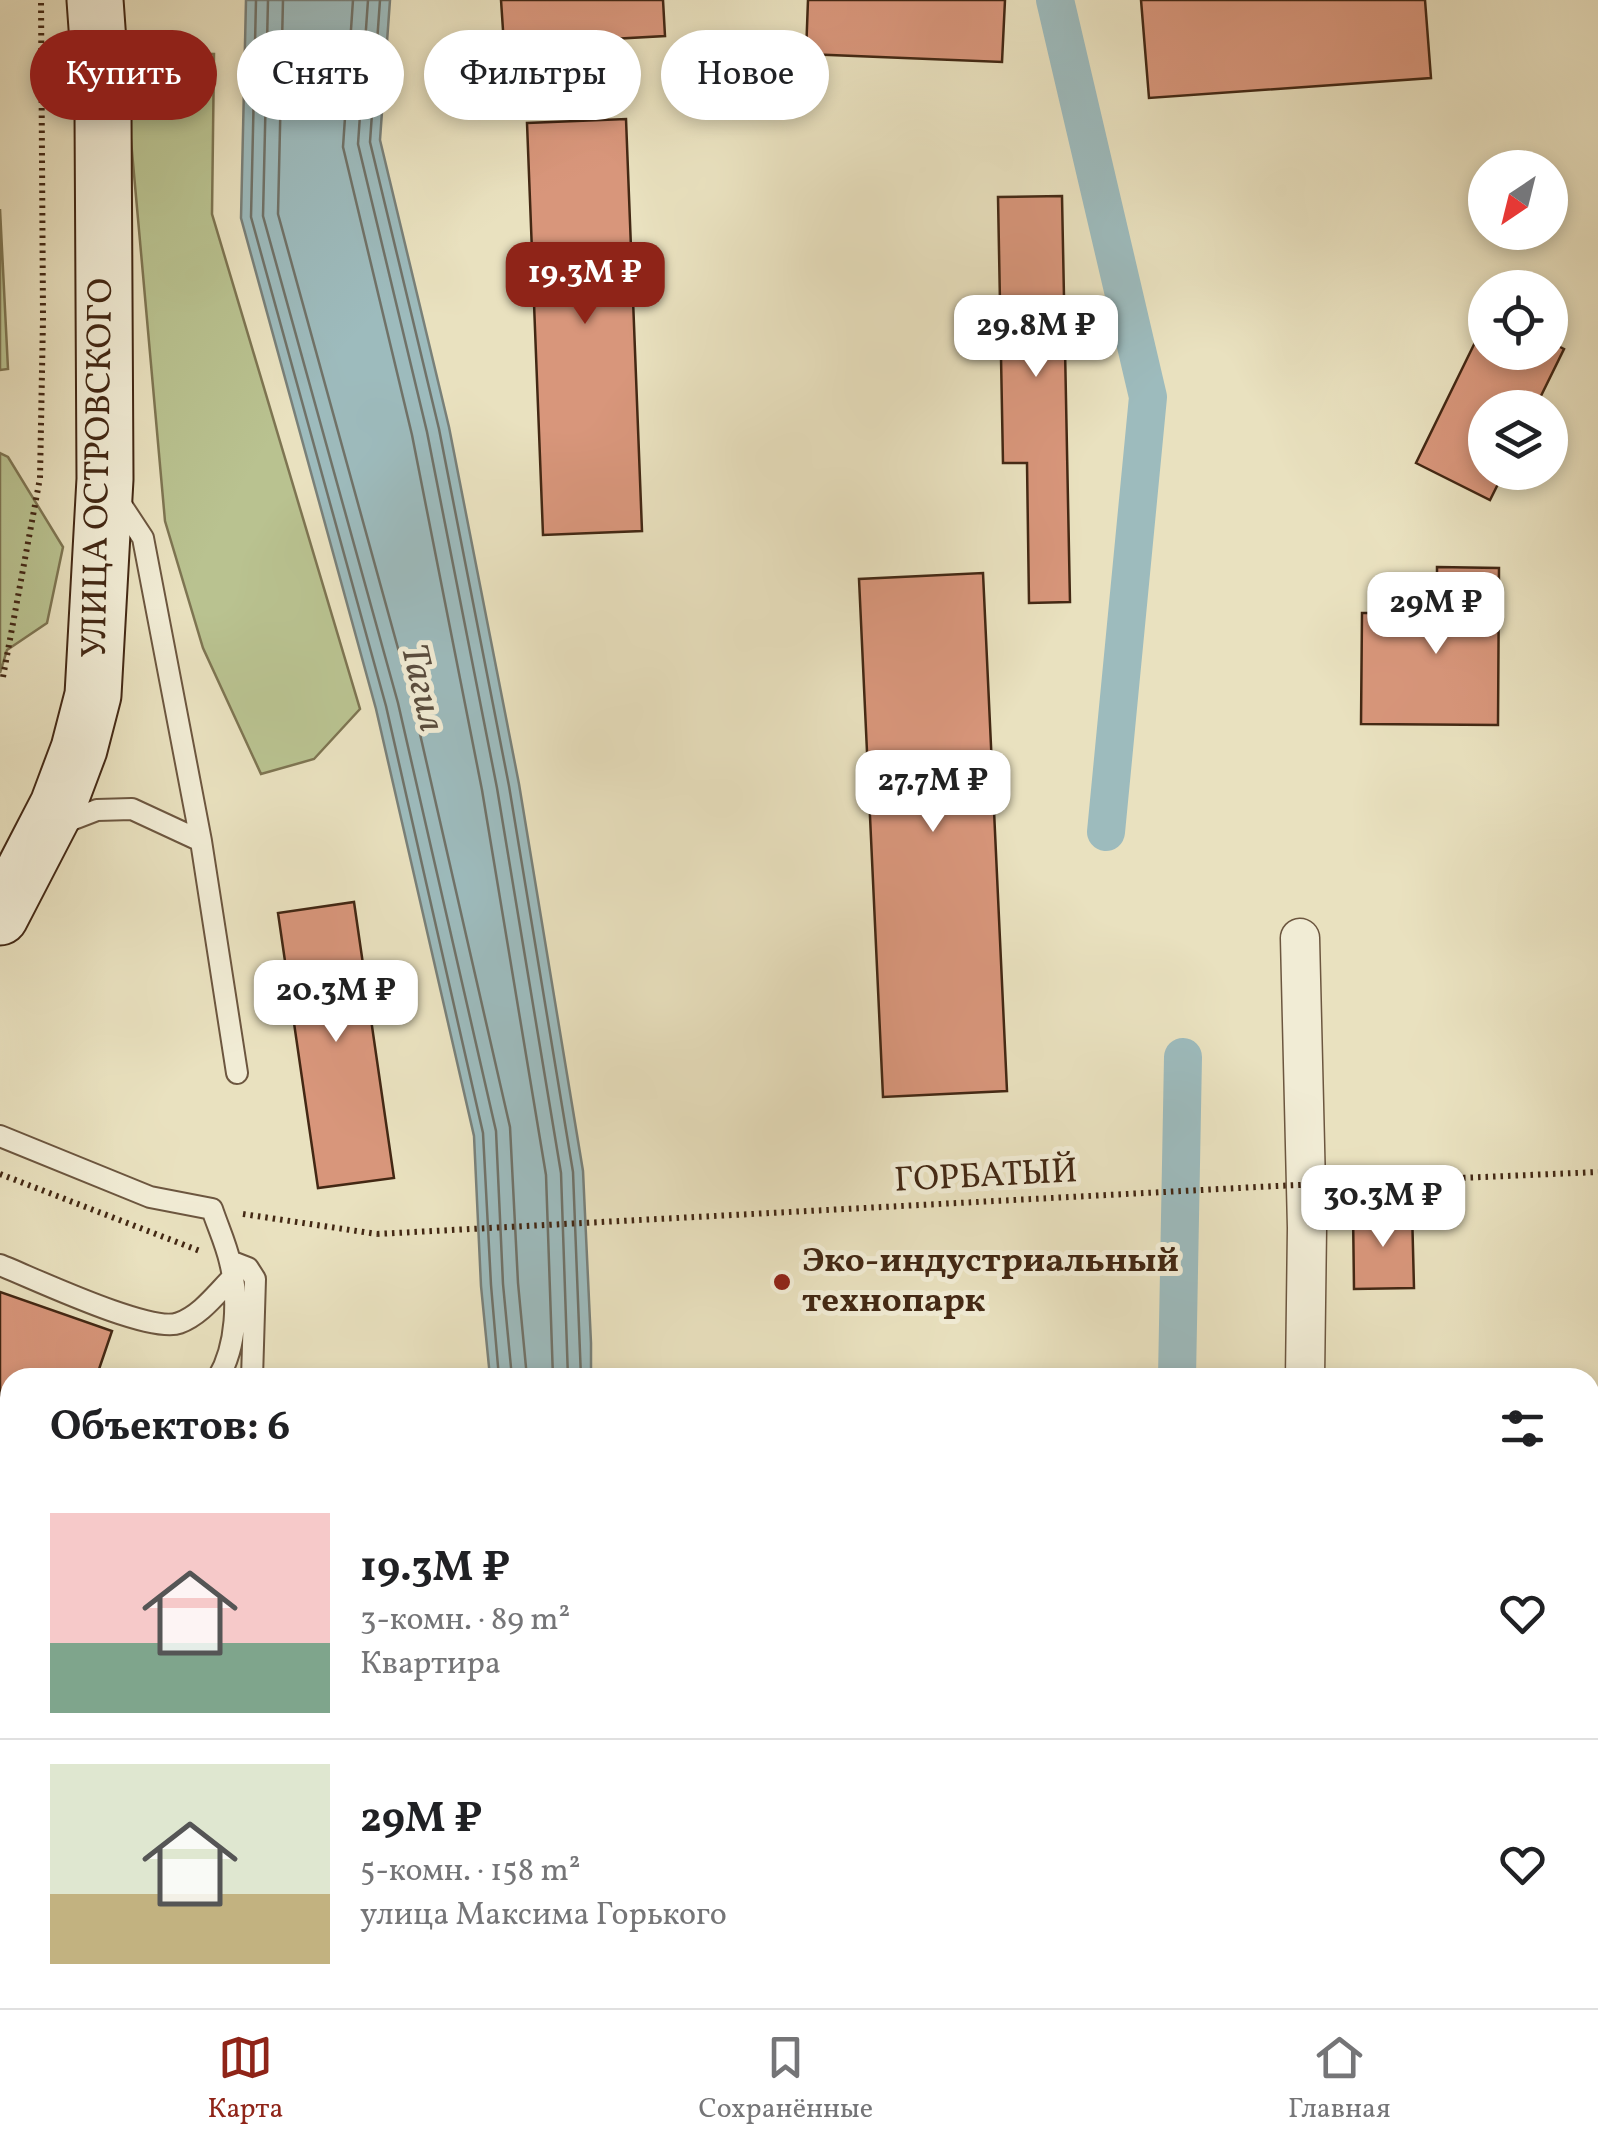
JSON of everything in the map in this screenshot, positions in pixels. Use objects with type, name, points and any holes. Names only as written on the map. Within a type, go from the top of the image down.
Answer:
[{"type":"main road","name":"УЛИЦА ОСТРОВСКОГО","points":[[0,917],[58,804],[79,749],[93,694],[104,479],[103,112],[95,0]]},
{"type":"street","points":[[1300,938],[1307,1228],[1305,1368]]},
{"type":"lane","points":[[104,479],[143,538],[201,841],[237,1073]]},
{"type":"lane","points":[[39,844],[60,823],[97,810],[132,809],[201,841]]},
{"type":"lane","points":[[0,1136],[150,1197],[212,1210],[235,1291],[224,1368]]},
{"type":"lane","points":[[0,1265],[137,1320],[174,1326],[196,1315],[231,1269],[248,1268],[255,1279],[252,1368]]},
{"type":"path","points":[[3,677],[40,478],[41,0]]},
{"type":"path","name":"ГОРБАТЫЙ","points":[[212,1210],[377,1234],[1598,1172]]},
{"type":"path","points":[[0,1174],[231,1269]]},
{"type":"green space","points":[[129,120],[213,120],[212,214],[360,709],[314,759],[261,774],[203,648],[165,521]]},
{"type":"green space","points":[[0,209],[8,369],[0,370]]},
{"type":"green space","points":[[0,453],[8,457],[63,547],[47,623],[7,650],[0,673]]},
{"type":"water","points":[[246,0],[390,0],[388,30],[245,30]]},
{"type":"water","name":"Тагил","points":[[243,120],[381,120],[380,140],[449,427],[519,784],[583,1171],[591,1368],[489,1368],[474,1136],[376,709],[241,218]]},
{"type":"building","points":[[501,0],[663,0],[665,30],[661,30],[661,36],[641,37],[641,30],[503,30]]},
{"type":"building","points":[[808,0],[1005,0],[1002,62],[829,55],[829,30],[807,30]]},
{"type":"building","points":[[1141,0],[1425,0],[1431,78],[1149,98]]},
{"type":"building","points":[[626,120],[642,531],[543,535],[527,123]]},
{"type":"building","points":[[1062,196],[1070,602],[1029,603],[1027,463],[1003,463],[998,197]]},
{"type":"building","points":[[1468,357],[1468,370],[1554,370],[1544,390],[1468,390],[1468,489],[1416,463]]},
{"type":"building","points":[[1470,490],[1495,490],[1490,500]]},
{"type":"building","points":[[1437,567],[1499,568],[1498,725],[1361,724],[1362,613],[1437,613]]},
{"type":"building","points":[[983,573],[1007,1091],[883,1097],[859,579]]},
{"type":"building","points":[[354,902],[394,1178],[318,1188],[278,913]]},
{"type":"building","points":[[1412,1210],[1414,1288],[1354,1289],[1353,1211]]},
{"type":"building","points":[[0,1292],[112,1331],[99,1368],[0,1368]]},
{"type":"waterway","points":[[1055,0],[1148,397],[1106,832]]},
{"type":"waterway","points":[[1177,1368],[1183,1057]]},
{"type":"place","name":"Эко-индустриальный технопарк","points":[[782,1282]]}]
